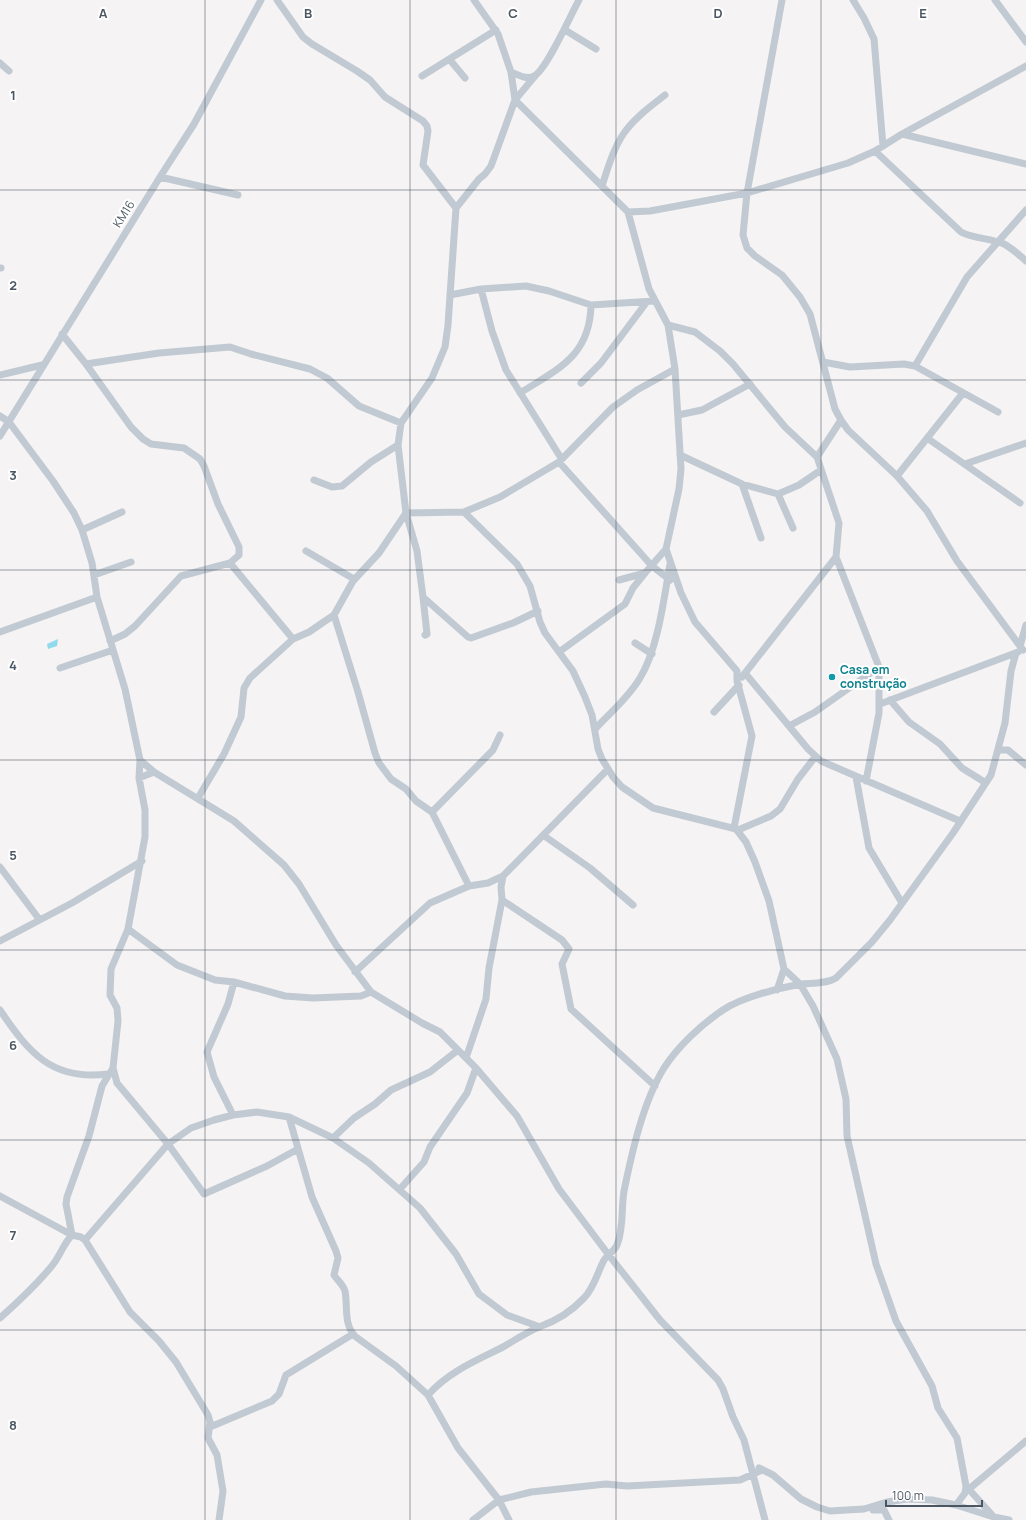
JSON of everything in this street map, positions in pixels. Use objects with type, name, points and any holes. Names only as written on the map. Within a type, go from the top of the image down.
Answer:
[{"type":"street","name":"KM16","points":[[0,436],[42,365],[194,124],[261,0]]},
{"type":"street","points":[[277,0],[303,36],[312,44],[370,80],[385,98],[423,121],[427,126],[428,131],[423,165],[456,208]]},
{"type":"street","points":[[474,0],[496,30],[511,72],[515,100],[628,212],[654,301],[668,325],[675,369],[681,469],[679,489],[666,549],[670,564],[695,622],[737,671],[738,683],[752,736],[736,829],[755,862],[769,901],[784,969],[777,990]]},
{"type":"street","points":[[425,635],[427,634],[417,551],[406,513],[398,444],[402,423],[432,378],[445,347],[456,208],[479,179],[492,166],[515,100],[535,76],[557,45],[579,0]]},
{"type":"street","points":[[782,0],[746,193],[743,235],[747,248],[755,256],[782,275],[800,297],[810,314],[835,409],[841,420],[848,430],[897,476],[927,511],[957,561],[1023,649]]},
{"type":"street","points":[[853,0],[874,39],[882,146]]},
{"type":"street","points":[[995,0],[1026,42]]},
{"type":"street","points":[[422,76],[496,30]]},
{"type":"street","points":[[564,30],[596,50]]},
{"type":"street","points":[[450,60],[465,78]]},
{"type":"street","points":[[0,63],[9,71]]},
{"type":"street","points":[[628,212],[650,211],[746,193],[848,163],[875,151],[902,134],[1026,66]]},
{"type":"street","points":[[511,72],[529,78],[535,76]]},
{"type":"street","points":[[602,186],[615,147],[622,133],[628,125],[665,95]]},
{"type":"street","points":[[902,134],[1026,164]]},
{"type":"street","points":[[875,151],[961,232],[972,237],[997,242],[1017,252],[1026,261]]},
{"type":"street","points":[[160,177],[238,195]]},
{"type":"street","points":[[915,366],[968,277],[1026,210]]},
{"type":"street","points":[[450,295],[482,289],[526,286],[549,291],[591,305],[646,303],[654,301]]},
{"type":"street","points":[[482,289],[499,355],[560,460],[652,566],[679,585]]},
{"type":"street","points":[[581,383],[601,363],[646,303]]},
{"type":"street","points":[[520,393],[546,378],[577,352],[586,337],[589,326],[591,305]]},
{"type":"street","points":[[668,325],[695,332],[724,355],[785,427],[817,457],[839,523],[836,558],[879,667],[880,704],[866,781]]},
{"type":"street","points":[[62,334],[86,364],[131,427],[143,439],[151,444],[184,448],[200,459],[225,520],[239,547],[239,555],[230,563],[181,576],[135,626],[125,634],[110,641]]},
{"type":"street","points":[[86,364],[158,353],[207,350],[230,346],[251,354],[310,370],[327,378],[359,406],[402,423]]},
{"type":"street","points":[[823,362],[850,367],[904,364],[915,366],[998,412]]},
{"type":"street","points":[[0,375],[42,365]]},
{"type":"street","points":[[406,513],[464,512],[500,497],[560,460],[624,399],[675,369]]},
{"type":"street","points":[[678,415],[702,410],[750,384]]},
{"type":"street","points":[[897,476],[963,393]]},
{"type":"street","points":[[0,416],[9,422],[53,481],[74,513],[82,530],[92,563],[97,597],[125,690],[140,760],[139,778],[145,817],[146,838],[128,929],[114,960],[110,976],[110,995],[117,1008],[118,1021],[113,1068],[117,1083],[168,1144],[204,1194],[267,1166],[298,1149]]},
{"type":"street","points":[[817,457],[841,420]]},
{"type":"street","points":[[927,438],[1020,503]]},
{"type":"street","points":[[965,464],[1026,443]]},
{"type":"street","points":[[314,480],[332,487],[342,486],[371,462],[398,444]]},
{"type":"street","points":[[680,455],[742,484],[778,494],[803,483],[821,470]]},
{"type":"street","points":[[742,484],[761,538]]},
{"type":"street","points":[[778,494],[794,528]]},
{"type":"street","points":[[82,530],[122,512]]},
{"type":"street","points":[[464,512],[517,564],[530,586],[545,633],[573,671],[592,715],[596,728],[598,749],[608,769],[622,787],[653,808],[736,829],[771,816],[780,809],[798,779],[815,757]]},
{"type":"street","points":[[198,798],[224,754],[241,717],[246,684],[250,678],[293,639],[309,632],[334,616],[354,580],[379,553],[406,513]]},
{"type":"street","points":[[559,652],[625,604],[633,588],[666,549]]},
{"type":"street","points":[[306,551],[354,580]]},
{"type":"street","points":[[714,712],[836,558]]},
{"type":"street","points":[[94,575],[131,562]]},
{"type":"street","points":[[230,563],[293,639]]},
{"type":"street","points":[[596,728],[634,688],[652,654],[670,564]]},
{"type":"street","points":[[619,580],[645,573]]},
{"type":"street","points":[[0,632],[97,597]]},
{"type":"street","points":[[423,597],[468,638],[513,623],[538,611]]},
{"type":"street","points":[[334,616],[358,692],[374,753],[379,763],[391,779],[406,789],[416,800],[432,812],[469,886]]},
{"type":"street","points":[[1023,649],[1026,625]]},
{"type":"street","points":[[635,643],[652,654]]},
{"type":"street","points":[[880,704],[1016,653],[1023,649]]},
{"type":"street","points":[[60,668],[113,650]]},
{"type":"street","points":[[428,1395],[452,1373],[540,1327],[557,1320],[584,1299],[589,1292],[603,1260],[616,1246],[620,1237],[624,1194],[630,1161],[655,1086],[664,1068],[680,1048],[711,1019],[733,1004],[800,984],[831,981],[872,942],[902,903],[991,775],[1005,723],[1011,671],[1016,653]]},
{"type":"street","points":[[789,726],[815,712],[879,667]]},
{"type":"street","points":[[745,673],[815,757],[856,777],[960,821]]},
{"type":"street","points":[[890,700],[910,722],[940,744],[962,768],[986,783]]},
{"type":"street","points":[[432,812],[493,750],[500,735]]},
{"type":"street","points":[[998,750],[1008,750],[1026,765]]},
{"type":"street","points":[[140,760],[154,772],[234,821],[284,865],[299,884],[336,945],[371,992],[422,1023],[440,1032],[498,1092],[517,1116],[559,1189],[608,1254],[660,1320],[718,1380],[744,1440],[765,1520]]},
{"type":"street","points":[[355,972],[430,903],[469,886],[488,883],[503,876],[608,769]]},
{"type":"street","points":[[139,778],[154,772]]},
{"type":"street","points":[[856,777],[869,848],[902,903]]},
{"type":"street","points":[[544,835],[590,868],[633,905]]},
{"type":"street","points":[[0,941],[39,919],[72,903],[142,861]]},
{"type":"street","points":[[0,867],[39,919]]},
{"type":"street","points":[[466,1058],[486,999],[489,968],[502,900],[501,887],[503,876]]},
{"type":"street","points":[[502,900],[562,940],[569,949],[562,964],[571,1009],[655,1086]]},
{"type":"street","points":[[128,929],[177,965],[215,980],[234,982],[265,992],[295,997],[361,996],[371,992]]},
{"type":"street","points":[[784,969],[800,984],[813,1006],[826,1035],[844,1083],[847,1136],[876,1264],[896,1321],[932,1386],[938,1408],[957,1438],[968,1488],[994,1517]]},
{"type":"street","points":[[233,1114],[214,1077],[207,1052],[228,1004],[234,982]]},
{"type":"street","points":[[0,1010],[25,1044],[50,1066],[58,1070],[85,1076],[108,1074]]},
{"type":"street","points":[[332,1138],[354,1118],[375,1104],[387,1093],[410,1080],[430,1072],[458,1050]]},
{"type":"street","points":[[72,1235],[66,1204],[67,1197],[89,1136],[100,1091],[108,1074],[113,1068]]},
{"type":"street","points":[[400,1189],[424,1162],[430,1147],[467,1093],[476,1068]]},
{"type":"street","points":[[85,1240],[168,1144],[191,1128],[233,1114],[257,1112],[289,1117],[332,1138],[358,1154],[400,1189],[420,1208],[456,1254],[479,1294],[507,1315],[540,1327]]},
{"type":"street","points":[[289,1117],[312,1196],[336,1251],[338,1258],[334,1275],[344,1290],[348,1324],[353,1334],[396,1366],[428,1395],[458,1448],[499,1500],[509,1520]]},
{"type":"street","points":[[0,1196],[72,1235],[81,1237],[85,1240],[130,1312],[159,1341],[176,1362],[208,1415],[210,1427],[208,1438],[217,1455],[224,1490],[219,1520]]},
{"type":"street","points":[[0,1318],[52,1266],[61,1254],[66,1242],[72,1235]]},
{"type":"street","points":[[210,1427],[272,1401],[279,1394],[286,1375],[353,1334]]},
{"type":"street","points":[[956,1505],[968,1488],[1026,1441]]},
{"type":"street","points":[[751,1465],[773,1475],[801,1499],[816,1507],[830,1511],[864,1509],[884,1510],[890,1520]]},
{"type":"street","points":[[473,1520],[499,1500],[531,1492],[606,1484],[627,1486],[740,1480],[762,1470]]},
{"type":"street","points":[[864,1509],[887,1502],[907,1499],[932,1500],[1009,1520]]},
{"type":"street","points":[[887,1502],[890,1520]]},
{"type":"water","points":[[58,639],[57,646],[48,649],[47,644]]},
{"type":"place","name":"Casa em construção","points":[[832,677]]}]
